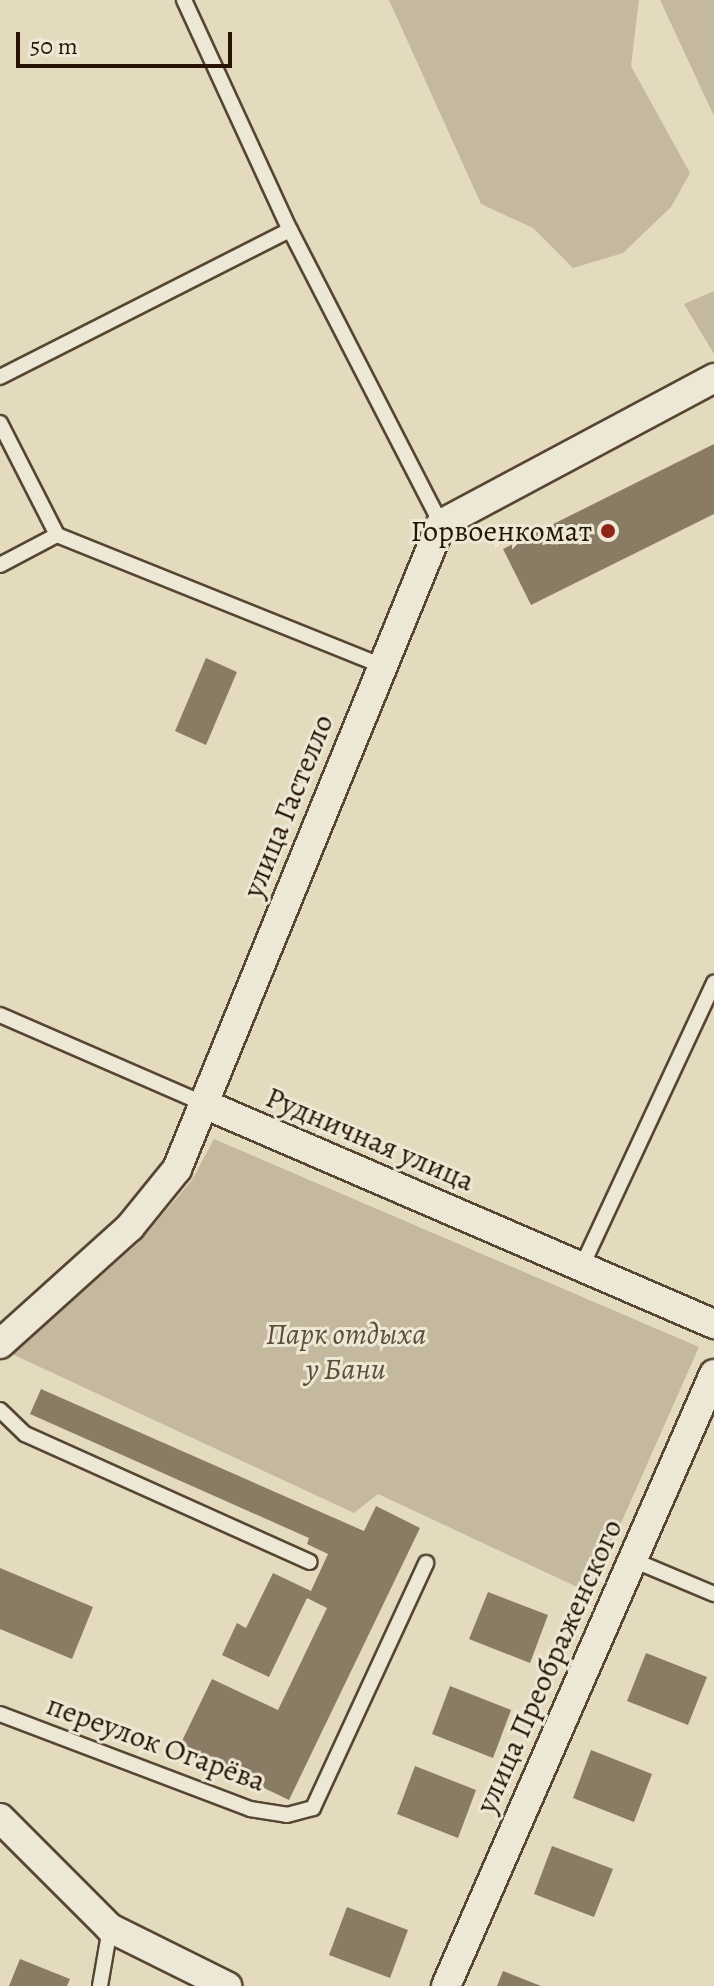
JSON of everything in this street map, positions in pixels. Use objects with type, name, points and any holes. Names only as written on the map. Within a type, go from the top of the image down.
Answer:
[{"type":"street","points":[[441,524],[714,378]]},
{"type":"street","name":"улица Гастелло","points":[[0,1344],[130,1227],[177,1169],[441,524]]},
{"type":"street","name":"Рудничная улица","points":[[202,1103],[714,1324]]},
{"type":"street","name":"улица Преображенского","points":[[446,1986],[714,1374]]},
{"type":"street","points":[[0,1818],[110,1928],[227,1986]]},
{"type":"lane","points":[[184,0],[290,230],[441,524]]},
{"type":"lane","points":[[0,377],[290,230]]},
{"type":"lane","points":[[0,423],[57,535],[383,666]]},
{"type":"lane","points":[[0,565],[57,535]]},
{"type":"lane","points":[[581,1268],[714,983]]},
{"type":"lane","name":"Рудничная улица","points":[[0,1015],[202,1103]]},
{"type":"lane","points":[[0,1410],[25,1434],[310,1562]]},
{"type":"lane","points":[[633,1560],[714,1594]]},
{"type":"lane","name":"переулок Огарёва","points":[[0,1714],[250,1809],[287,1815],[313,1808],[426,1563]]},
{"type":"lane","points":[[100,1986],[110,1928]]},
{"type":"green space","points":[[389,0],[639,0],[631,66],[690,173],[671,207],[623,253],[573,268],[533,228],[481,204]]},
{"type":"green space","points":[[660,0],[714,0],[714,116]]},
{"type":"green space","points":[[714,291],[714,354],[684,304]]},
{"type":"green space","name":"Парк отдыха у Бани","points":[[214,1139],[699,1347],[590,1593],[378,1494],[354,1513],[12,1354],[138,1243],[192,1180]]},
{"type":"building","name":"Горвоенкомат","points":[[714,444],[714,514],[531,605],[503,549]]},
{"type":"building","points":[[206,658],[237,672],[206,745],[175,731]]},
{"type":"building","points":[[41,1389],[364,1531],[376,1506],[420,1528],[289,1800],[179,1747],[212,1679],[278,1710],[327,1608],[307,1598],[269,1677],[222,1655],[237,1623],[246,1628],[273,1573],[311,1591],[328,1554],[307,1544],[309,1538],[30,1414]]},
{"type":"building","points":[[0,1568],[93,1607],[72,1659],[0,1629]]},
{"type":"building","points":[[488,1592],[548,1615],[530,1663],[469,1639]]},
{"type":"building","points":[[646,1653],[707,1677],[688,1725],[627,1701]]},
{"type":"building","points":[[450,1686],[511,1710],[493,1758],[432,1734]]},
{"type":"building","points":[[591,1750],[652,1774],[634,1822],[573,1798]]},
{"type":"building","points":[[415,1766],[476,1790],[458,1838],[397,1814]]},
{"type":"building","points":[[552,1846],[613,1869],[594,1917],[534,1894]]},
{"type":"building","points":[[347,1907],[408,1930],[390,1978],[329,1955]]},
{"type":"building","points":[[20,1959],[70,1979],[67,1986],[9,1986]]},
{"type":"building","points":[[503,1971],[541,1986],[497,1986]]},
{"type":"place","name":"Горвоенкомат","points":[[608,531]]}]
